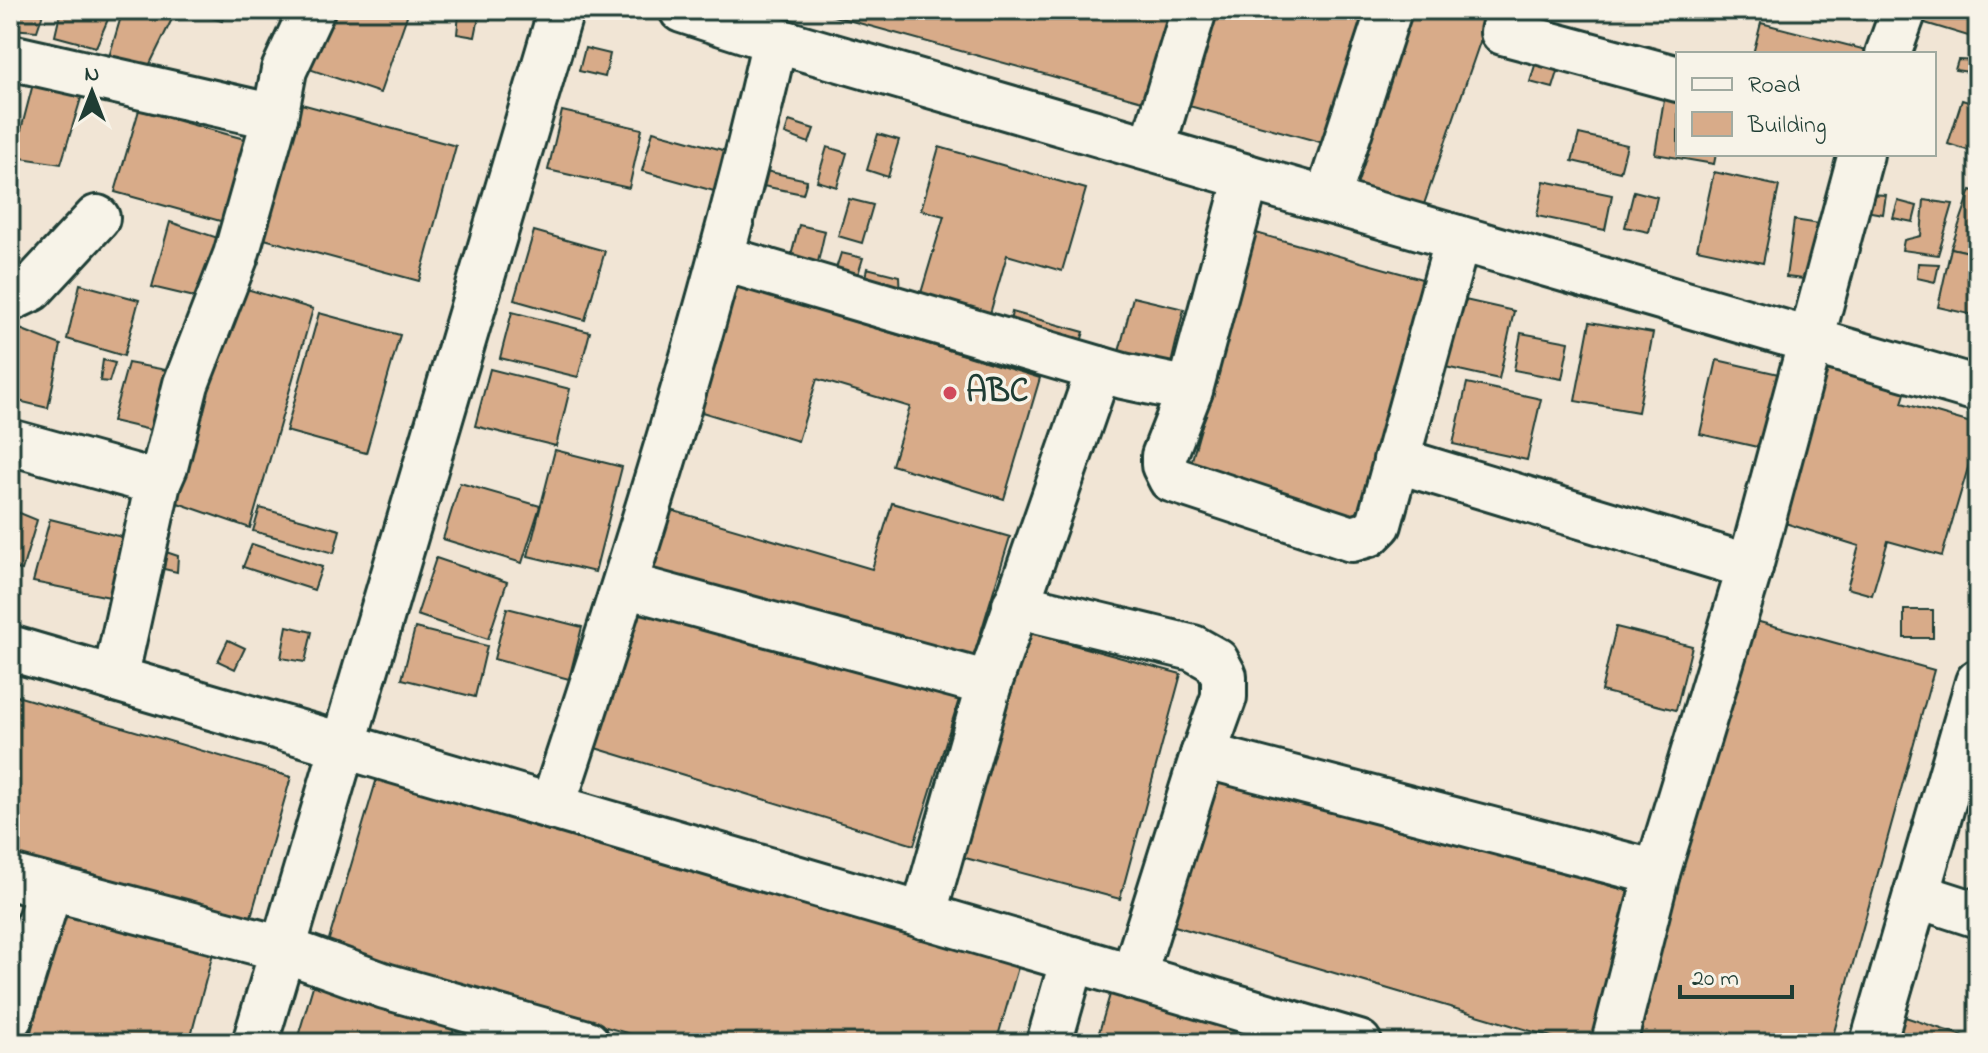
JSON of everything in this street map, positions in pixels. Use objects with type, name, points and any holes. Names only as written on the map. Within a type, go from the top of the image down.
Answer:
[{"type":"street","points":[[115,679],[158,483],[186,384],[236,255],[275,117],[284,70],[312,10]]},
{"type":"street","points":[[255,1043],[561,10]]},
{"type":"street","points":[[682,10],[788,31],[1152,149],[1978,389]]},
{"type":"street","points":[[1152,149],[1194,10]]},
{"type":"street","points":[[1327,200],[1389,10]]},
{"type":"street","points":[[1508,10],[1503,32],[1676,78]]},
{"type":"street","points":[[1889,52],[1904,10]]},
{"type":"street","points":[[552,807],[625,585],[788,31]]},
{"type":"street","points":[[10,57],[275,117]]},
{"type":"street","points":[[1614,1043],[1657,873],[1750,567],[1860,156]]},
{"type":"street","points":[[1247,177],[1190,390],[1164,456],[1167,473],[1175,482],[1352,539],[1369,534],[1379,524],[1458,238]]},
{"type":"street","points":[[10,299],[31,289],[97,218]]},
{"type":"street","points":[[721,258],[1099,369],[1190,390]]},
{"type":"street","points":[[923,916],[989,684],[1099,369]]},
{"type":"street","points":[[10,442],[158,483]]},
{"type":"street","points":[[1396,460],[1750,567]]},
{"type":"street","points":[[625,585],[989,684]]},
{"type":"street","points":[[1015,605],[1193,648],[1216,661],[1224,676],[1224,697],[1133,977]]},
{"type":"street","points":[[10,648],[1359,1043]]},
{"type":"street","points":[[1873,1043],[1978,682]]},
{"type":"street","points":[[1203,755],[1657,873]]},
{"type":"street","points":[[10,1017],[30,882],[283,949],[385,986],[470,1027],[587,1043]]},
{"type":"street","points":[[1916,895],[1978,915]]},
{"type":"street","points":[[1049,1043],[1073,959]]},
{"type":"building","points":[[10,10],[44,10],[37,31],[10,29]]},
{"type":"building","points":[[61,10],[112,10],[96,47],[55,36]]},
{"type":"building","points":[[123,10],[147,10],[172,19],[149,66],[109,57]]},
{"type":"building","points":[[185,10],[226,10],[222,21]]},
{"type":"building","points":[[330,10],[409,10],[380,93],[309,69]]},
{"type":"building","points":[[827,10],[1180,10],[1153,104],[826,14]]},
{"type":"building","points":[[1208,10],[1376,10],[1338,147],[1182,104]]},
{"type":"building","points":[[1410,10],[1491,10],[1423,207],[1342,183]]},
{"type":"building","points":[[1929,10],[1978,10],[1978,39],[1925,23]]},
{"type":"building","points":[[459,14],[479,17],[475,37],[457,34]]},
{"type":"building","points":[[1761,23],[1874,52],[1754,52]]},
{"type":"building","points":[[585,48],[610,54],[605,77],[579,71]]},
{"type":"building","points":[[1538,55],[1561,62],[1553,88],[1530,82]]},
{"type":"building","points":[[1958,60],[1978,61],[1976,73],[1955,70]]},
{"type":"building","points":[[34,80],[82,95],[61,164],[14,157]]},
{"type":"building","points":[[1665,93],[1676,95],[1676,156],[1716,156],[1714,164],[1655,154]]},
{"type":"building","points":[[1962,100],[1978,105],[1976,153],[1948,144]]},
{"type":"building","points":[[294,102],[456,146],[419,281],[257,237]]},
{"type":"building","points":[[139,110],[248,140],[224,222],[115,192]]},
{"type":"building","points":[[562,111],[642,129],[629,188],[548,170]]},
{"type":"building","points":[[789,121],[814,129],[809,143],[785,134]]},
{"type":"building","points":[[653,131],[726,151],[714,191],[642,171]]},
{"type":"building","points":[[878,134],[899,140],[888,177],[867,170]]},
{"type":"building","points":[[1579,134],[1627,145],[1620,172],[1572,161]]},
{"type":"building","points":[[827,147],[847,153],[837,187],[817,181]]},
{"type":"building","points":[[939,147],[1086,189],[1062,271],[1007,255],[987,324],[918,303],[944,216],[921,210]]},
{"type":"building","points":[[761,170],[807,180],[803,194],[758,185]]},
{"type":"building","points":[[1714,172],[1779,186],[1763,263],[1697,249]]},
{"type":"building","points":[[1544,181],[1612,195],[1605,230],[1537,216]]},
{"type":"building","points":[[1971,190],[1978,192],[1978,254],[1951,248]]},
{"type":"building","points":[[1634,191],[1657,197],[1649,232],[1625,227]]},
{"type":"building","points":[[1869,194],[1886,195],[1883,214],[1865,211]]},
{"type":"building","points":[[849,199],[873,205],[862,243],[838,236]]},
{"type":"building","points":[[1924,200],[1953,204],[1938,255],[1902,250],[1904,240],[1921,236]]},
{"type":"building","points":[[1898,201],[1917,206],[1913,222],[1893,218]]},
{"type":"building","points":[[1794,220],[1820,224],[1813,280],[1786,277]]},
{"type":"building","points":[[170,222],[227,241],[203,299],[152,287]]},
{"type":"building","points":[[799,225],[825,231],[816,271],[789,264]]},
{"type":"building","points":[[534,231],[605,251],[585,320],[514,300]]},
{"type":"building","points":[[1256,233],[1429,281],[1360,523],[1188,474]]},
{"type":"building","points":[[1951,248],[1978,254],[1978,316],[1938,307]]},
{"type":"building","points":[[841,253],[863,258],[855,284],[833,278]]},
{"type":"building","points":[[1918,263],[1939,264],[1935,282],[1917,278]]},
{"type":"building","points":[[867,268],[899,276],[900,297],[863,287]]},
{"type":"building","points":[[80,284],[139,300],[124,356],[67,339]]},
{"type":"building","name":"ABC","points":[[730,284],[1040,378],[1004,499],[892,465],[910,407],[817,379],[798,441],[692,409]]},
{"type":"building","points":[[240,287],[313,309],[250,528],[175,502]]},
{"type":"building","points":[[1133,297],[1184,309],[1170,368],[1118,356]]},
{"type":"building","points":[[1456,298],[1514,311],[1499,379],[1441,366]]},
{"type":"building","points":[[512,312],[590,332],[578,377],[500,358]]},
{"type":"building","points":[[1012,312],[1084,332],[1077,355],[1007,336]]},
{"type":"building","points":[[319,313],[400,335],[366,453],[286,431]]},
{"type":"building","points":[[1590,322],[1653,333],[1638,412],[1575,401]]},
{"type":"building","points":[[20,329],[61,345],[48,408],[10,399],[10,370]]},
{"type":"building","points":[[1521,333],[1569,342],[1562,379],[1514,370]]},
{"type":"building","points":[[1819,358],[1908,384],[1902,403],[1978,425],[1942,556],[1888,541],[1872,595],[1847,588],[1859,546],[1772,519]]},
{"type":"building","points":[[103,360],[115,363],[109,382],[100,381]]},
{"type":"building","points":[[1717,360],[1783,375],[1766,449],[1700,434]]},
{"type":"building","points":[[128,363],[177,372],[159,432],[112,421]]},
{"type":"building","points":[[490,369],[570,389],[556,446],[475,426]]},
{"type":"building","points":[[1467,383],[1541,399],[1527,460],[1453,444]]},
{"type":"building","points":[[555,450],[622,467],[595,572],[528,556]]},
{"type":"building","points":[[460,483],[540,506],[522,563],[443,539]]},
{"type":"building","points":[[892,503],[1010,537],[970,668],[645,572],[664,508],[872,569]]},
{"type":"building","points":[[260,508],[340,530],[334,553],[253,531]]},
{"type":"building","points":[[10,509],[37,520],[22,570],[10,568]]},
{"type":"building","points":[[50,519],[126,538],[115,598],[33,582]]},
{"type":"building","points":[[252,544],[322,567],[314,590],[243,567]]},
{"type":"building","points":[[166,552],[178,556],[177,572],[164,569]]},
{"type":"building","points":[[436,558],[507,582],[488,639],[417,615]]},
{"type":"building","points":[[638,598],[960,696],[914,845],[592,747]]},
{"type":"building","points":[[507,608],[582,627],[569,679],[494,659]]},
{"type":"building","points":[[1904,610],[1933,610],[1933,638],[1904,638]]},
{"type":"building","points":[[1745,618],[1934,670],[1831,1043],[1629,1043]]},
{"type":"building","points":[[287,626],[312,632],[305,662],[281,658]]},
{"type":"building","points":[[1616,627],[1692,646],[1676,710],[1601,691]]},
{"type":"building","points":[[415,628],[487,646],[475,697],[402,679]]},
{"type":"building","points":[[1015,629],[1181,674],[1120,899],[954,855]]},
{"type":"building","points":[[228,640],[245,648],[235,669],[218,661]]},
{"type":"building","points":[[10,694],[291,777],[246,934],[10,868]]},
{"type":"building","points":[[1215,769],[1651,898],[1607,1043],[1572,1043],[1168,924]]},
{"type":"building","points":[[377,778],[1019,964],[996,1043],[661,1043],[327,946]]},
{"type":"building","points":[[67,898],[217,938],[189,1043],[28,1043]]},
{"type":"building","points":[[316,976],[457,1018],[450,1043],[296,1043]]},
{"type":"building","points":[[1111,991],[1291,1043],[1096,1043]]},
{"type":"building","points":[[1896,1014],[1978,1041],[1978,1043],[1886,1043]]},
{"type":"place","name":"ABC","points":[[950,393]]}]
